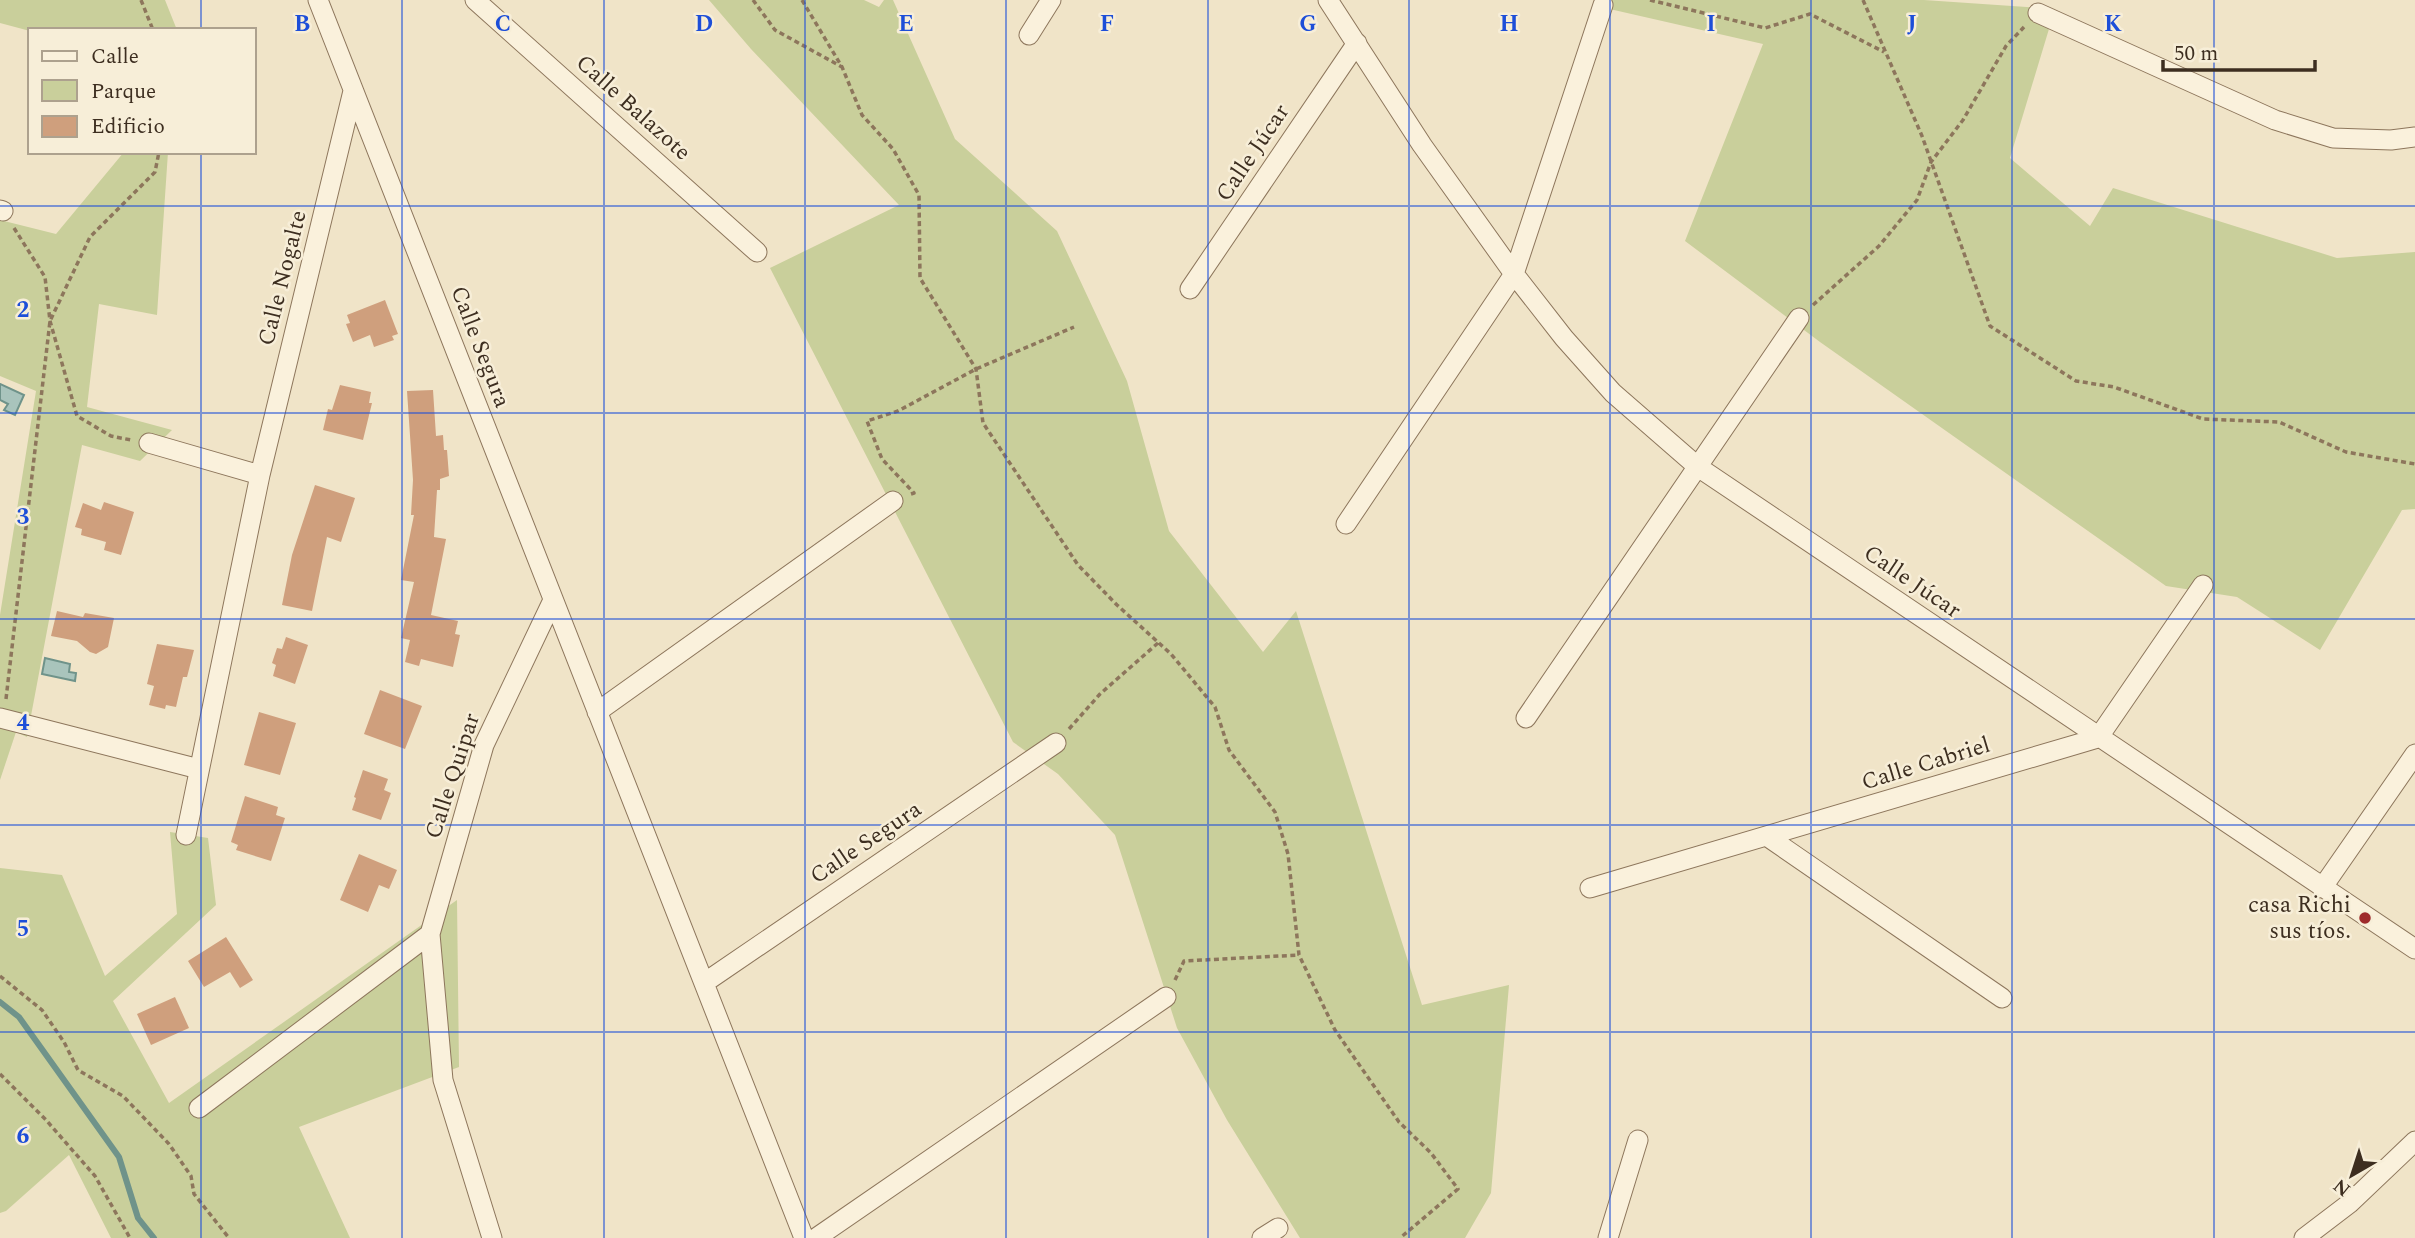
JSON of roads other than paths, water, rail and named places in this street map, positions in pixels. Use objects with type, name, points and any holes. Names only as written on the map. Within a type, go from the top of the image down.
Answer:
[{"type":"street","name":"Calle Segura","points":[[318,0],[804,1238]]},
{"type":"street","name":"Calle Balazote","points":[[475,0],[757,252]]},
{"type":"street","points":[[1029,35],[1051,0]]},
{"type":"street","name":"Calle Júcar","points":[[1328,0],[1422,145],[1514,274],[1564,338],[1613,393],[1698,467],[2415,949]]},
{"type":"street","points":[[1346,524],[1514,274],[1602,5]]},
{"type":"street","points":[[2038,13],[2275,120],[2333,138],[2391,140],[2415,137]]},
{"type":"street","name":"Calle Júcar","points":[[1190,289],[1357,43]]},
{"type":"street","name":"Calle Nogalte","points":[[186,835],[260,475],[353,91]]},
{"type":"street","points":[[1526,718],[1799,318]]},
{"type":"street","points":[[149,443],[260,475]]},
{"type":"street","points":[[597,712],[893,501]]},
{"type":"street","points":[[2098,738],[2203,585]]},
{"type":"street","name":"Calle Quipar","points":[[492,1238],[443,1080],[430,934],[484,746],[553,600]]},
{"type":"street","points":[[2,718],[199,769]]},
{"type":"street","name":"Calle Cabriel","points":[[1590,888],[2098,738]]},
{"type":"street","name":"Calle Segura","points":[[704,983],[1056,743]]},
{"type":"street","points":[[2322,888],[2415,754]]},
{"type":"street","points":[[1768,836],[2002,998]]},
{"type":"street","points":[[199,1108],[430,934]]},
{"type":"street","points":[[816,1238],[1166,998]]},
{"type":"street","points":[[1608,1238],[1638,1140]]},
{"type":"street","points":[[2304,1238],[2350,1203],[2415,1141]]},
{"type":"water","points":[[0,384],[24,395],[15,415],[4,410],[8,404],[0,400]]},
{"type":"water","points":[[45,658],[70,664],[69,672],[76,673],[75,681],[42,674]]},
{"type":"waterway","points":[[0,1002],[19,1017],[119,1157],[138,1218],[154,1238]]},
{"type":"place","name":"casa Richi sus tíos.","points":[[2365,918]]}]
